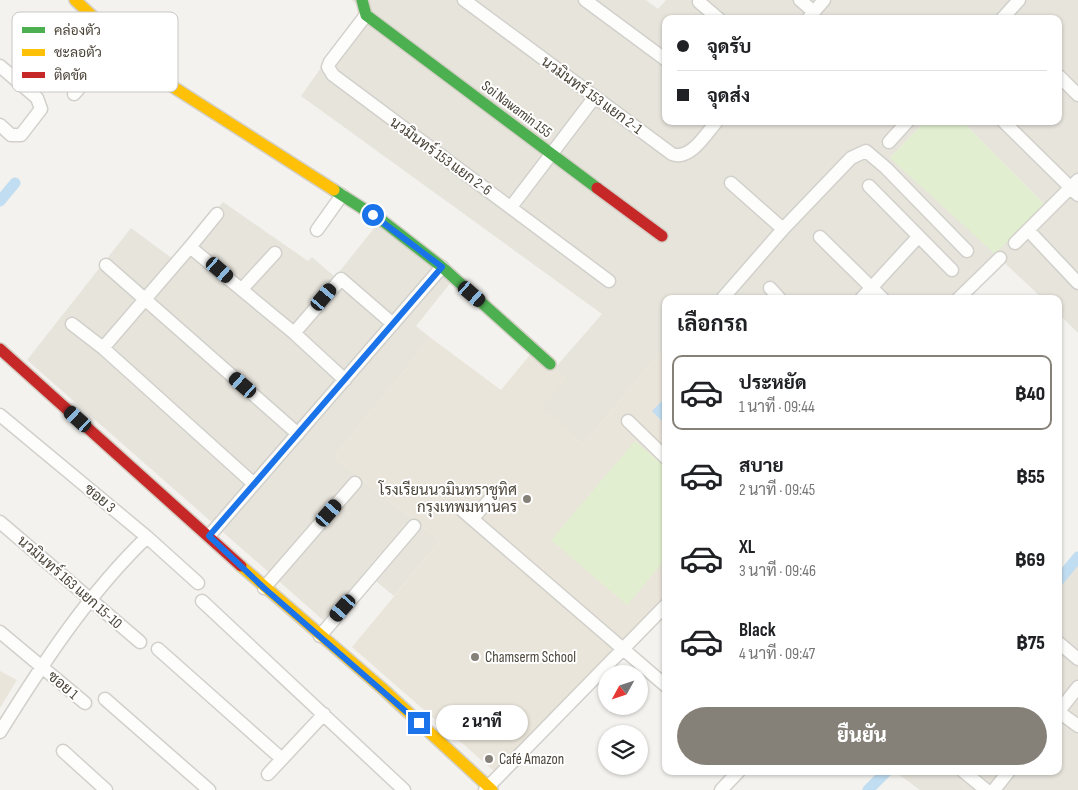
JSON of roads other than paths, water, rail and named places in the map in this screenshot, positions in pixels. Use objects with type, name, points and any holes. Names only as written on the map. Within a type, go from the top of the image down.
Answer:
[{"type":"street","points":[[75,0],[88,12]]},
{"type":"street","points":[[362,0],[365,4],[366,14]]},
{"type":"street","name":"นวมินทร์ 153 แยก 2-1","points":[[464,0],[594,98],[678,156],[688,153],[713,125]]},
{"type":"street","points":[[585,0],[662,57]]},
{"type":"street","points":[[800,0],[811,15],[824,0]]},
{"type":"street","points":[[1006,15],[1019,0]]},
{"type":"street","points":[[699,2],[714,15]]},
{"type":"street","name":"Soi Nawamin 155","points":[[366,14],[662,236]]},
{"type":"street","name":"นวมินทร์ 153 แยก 2-6","points":[[366,14],[330,62],[328,67],[333,76],[609,281]]},
{"type":"street","points":[[0,66],[12,76]]},
{"type":"street","points":[[1062,79],[1078,95]]},
{"type":"street","points":[[178,90],[384,222],[442,267],[550,364]]},
{"type":"street","points":[[0,125],[11,134],[21,134],[41,109],[37,98],[30,92]]},
{"type":"street","points":[[511,207],[594,98]]},
{"type":"street","points":[[889,142],[904,125]]},
{"type":"street","points":[[1007,125],[1075,187],[1015,243]]},
{"type":"street","points":[[725,295],[783,229],[851,158],[866,151],[881,163],[967,251]]},
{"type":"street","points":[[731,183],[783,229]]},
{"type":"street","points":[[869,186],[952,270]]},
{"type":"street","points":[[317,230],[342,195]]},
{"type":"street","points":[[103,348],[146,300],[217,214]]},
{"type":"street","points":[[1028,230],[1078,283]]},
{"type":"street","points":[[820,237],[879,295]]},
{"type":"street","points":[[865,295],[918,237]]},
{"type":"street","points":[[190,247],[294,333],[345,380]]},
{"type":"street","points":[[242,289],[275,253]]},
{"type":"street","points":[[962,295],[1000,258]]},
{"type":"street","points":[[106,265],[298,434]]},
{"type":"street","points":[[209,536],[442,267]]},
{"type":"street","points":[[294,333],[341,279],[344,279],[393,324]]},
{"type":"street","points":[[770,288],[776,295]]},
{"type":"street","points":[[72,324],[103,348],[254,484]]},
{"type":"street","points":[[0,350],[209,536],[264,588],[384,690],[488,789],[662,613]]},
{"type":"street","name":"ซอย 3","points":[[0,415],[147,537],[198,584]]},
{"type":"street","points":[[628,421],[662,454]]},
{"type":"street","points":[[264,588],[356,483]]},
{"type":"street","points":[[493,496],[468,515],[662,683]]},
{"type":"street","name":"นวมินทร์ 163 แยก 15-10","points":[[0,522],[140,642]]},
{"type":"street","points":[[320,636],[414,526]]},
{"type":"street","points":[[0,732],[41,667],[90,600],[147,537]]},
{"type":"street","points":[[202,600],[404,790]]},
{"type":"street","name":"ซอย 1","points":[[0,632],[85,703]]},
{"type":"street","points":[[1062,645],[1078,658]]},
{"type":"street","points":[[158,649],[282,759]]},
{"type":"street","points":[[1062,707],[1078,687]]},
{"type":"street","points":[[105,699],[209,790]]},
{"type":"street","points":[[1062,713],[1078,726]]},
{"type":"street","points":[[268,774],[324,714]]},
{"type":"street","points":[[63,751],[106,790]]},
{"type":"street","points":[[721,790],[735,775]]},
{"type":"street","points":[[968,775],[986,790]]},
{"type":"street","points":[[994,790],[1006,775]]},
{"type":"water","points":[[662,401],[662,421],[652,411]]},
{"type":"waterway","points":[[0,201],[15,183]]},
{"type":"waterway","points":[[1062,576],[1078,557]]},
{"type":"waterway","points":[[868,790],[883,775]]},
{"type":"place","name":"โรงเรียนนวมินทราชูทิศ กรุงเทพมหานคร","points":[[527,499]]},
{"type":"place","name":"Chamserm School","points":[[475,657]]},
{"type":"place","name":"Café Amazon","points":[[489,759]]}]
